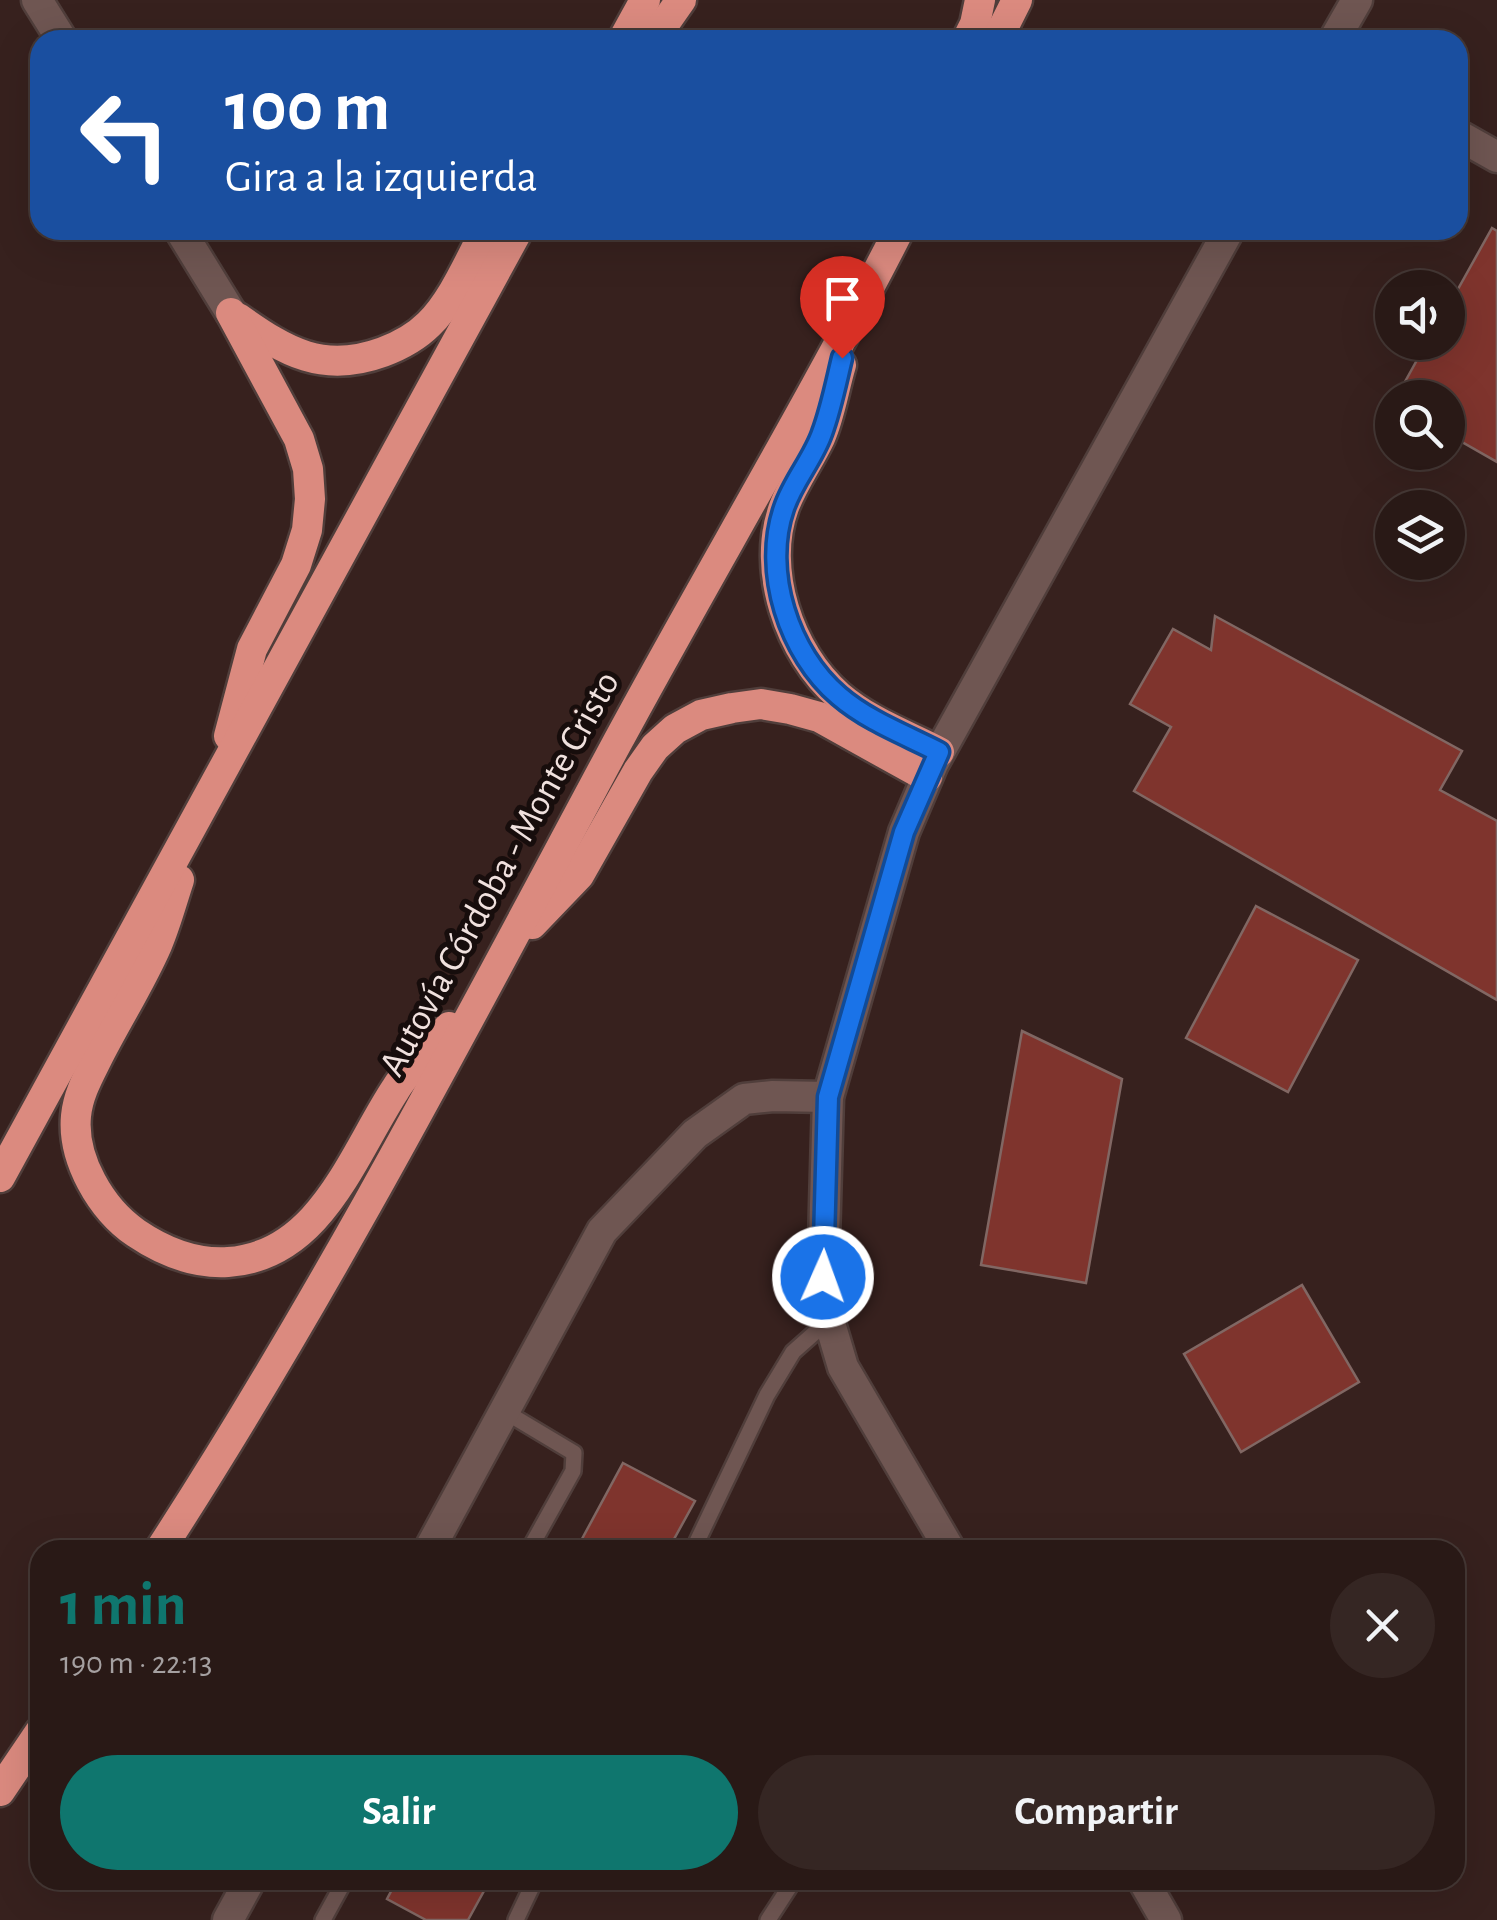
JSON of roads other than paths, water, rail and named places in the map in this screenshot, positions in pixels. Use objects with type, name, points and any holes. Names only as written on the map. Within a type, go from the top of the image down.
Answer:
[{"type":"highway","points":[[628,30],[644,0]]},
{"type":"highway","points":[[660,30],[681,0]]},
{"type":"highway","points":[[972,30],[980,0]]},
{"type":"highway","points":[[1002,30],[1017,0]]},
{"type":"highway","points":[[231,313],[275,344],[304,357],[334,362],[364,358],[401,344],[430,324],[480,240]]},
{"type":"highway","points":[[0,1178],[513,240]]},
{"type":"highway","points":[[872,284],[882,240]]},
{"type":"highway","name":"Autovía Córdoba - Monte Cristo","points":[[166,1540],[303,1316],[894,240]]},
{"type":"highway","points":[[216,784],[252,649],[296,565],[307,530],[310,499],[300,439],[231,313]]},
{"type":"highway","points":[[852,321],[822,434],[785,505],[778,530],[776,553],[783,604],[790,626],[819,675],[838,695],[886,726],[933,765]]},
{"type":"highway","points":[[505,952],[579,875],[655,748],[676,729],[701,715],[761,704],[804,712],[933,765]]},
{"type":"highway","points":[[200,815],[158,944],[82,1088],[76,1115],[77,1138],[94,1187],[130,1230],[157,1247],[211,1263],[240,1261],[291,1241],[332,1196],[396,1086],[489,982]]},
{"type":"highway","points":[[0,1791],[30,1747]]},
{"type":"street","points":[[38,0],[56,30]]},
{"type":"street","points":[[1340,30],[1357,0]]},
{"type":"street","points":[[1468,140],[1497,157]]},
{"type":"street","points":[[186,240],[231,313]]},
{"type":"street","points":[[944,1540],[843,1367],[830,1320],[823,1277],[828,1097],[904,832],[933,765],[1223,240]]},
{"type":"street","points":[[434,1540],[602,1231],[695,1134],[744,1098],[828,1097]]},
{"type":"street","points":[[228,1920],[244,1890]]},
{"type":"street","points":[[1149,1890],[1166,1920]]},
{"type":"lane","points":[[698,1540],[768,1395],[794,1352],[830,1320]]},
{"type":"lane","points":[[504,1410],[574,1453],[573,1472],[535,1540]]},
{"type":"lane","points":[[323,1920],[340,1890]]},
{"type":"lane","points":[[516,1920],[531,1890]]},
{"type":"lane","points":[[768,1920],[788,1890]]}]
